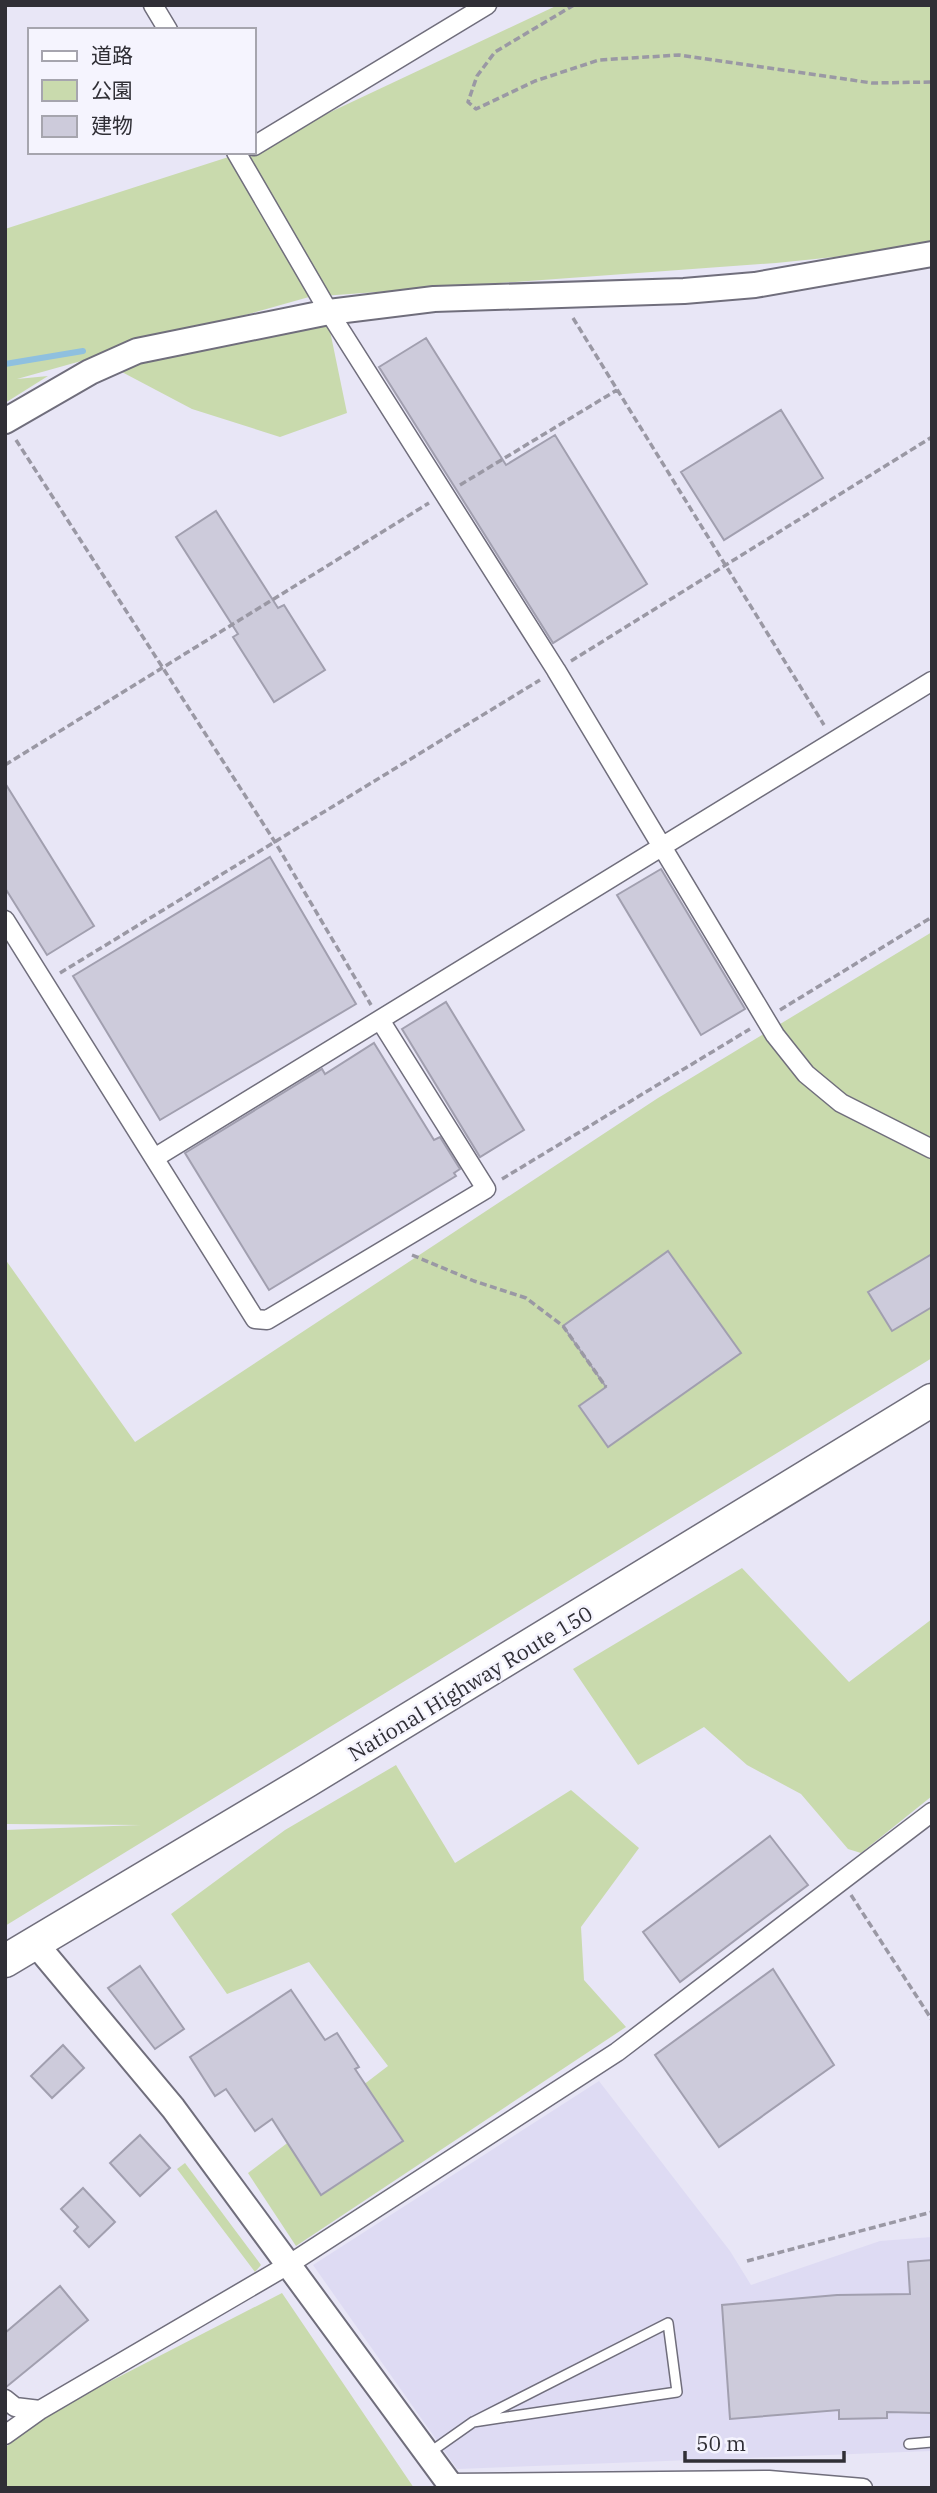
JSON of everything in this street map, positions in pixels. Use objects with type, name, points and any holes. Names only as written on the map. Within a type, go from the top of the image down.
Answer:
[{"type":"highway","name":"National Highway Route 150","points":[[5,1961],[319,1774],[932,1400]]},
{"type":"street","points":[[153,5],[166,28]]},
{"type":"street","points":[[256,145],[487,5]]},
{"type":"street","points":[[240,154],[329,312],[556,670],[765,1019],[806,1073],[841,1103],[932,1149]]},
{"type":"street","points":[[9,428],[90,372],[137,351],[329,312],[435,299],[684,291],[755,285],[932,254]]},
{"type":"street","points":[[156,1157],[932,681]]},
{"type":"street","points":[[5,920],[156,1157],[255,1319],[267,1320],[485,1189],[380,1020]]},
{"type":"street","points":[[5,2435],[40,2410],[288,2265],[617,2052],[932,1812]]},
{"type":"street","points":[[35,1943],[173,2108],[450,2485],[669,2484],[769,2480],[863,2488]]},
{"type":"street","points":[[5,2399],[15,2407],[40,2410]]},
{"type":"lane","points":[[428,2454],[473,2422],[668,2323],[677,2392],[473,2422]]},
{"type":"lane","points":[[909,2444],[932,2442]]},
{"type":"path","points":[[574,5],[495,52],[477,76],[468,102],[476,109],[535,80],[599,60],[679,55],[872,83],[932,82]]},
{"type":"path","points":[[559,295],[724,566],[834,740]]},
{"type":"path","points":[[5,765],[617,390]]},
{"type":"path","points":[[9,428],[275,842],[380,1020]]},
{"type":"path","points":[[44,982],[932,437]]},
{"type":"path","points":[[485,1189],[932,917]]},
{"type":"path","points":[[391,1246],[474,1281],[526,1298],[563,1326],[606,1387]]},
{"type":"path","points":[[842,1881],[932,2020]]},
{"type":"path","points":[[747,2261],[932,2212]]},
{"type":"shaded area","points":[[599,2081],[730,2251],[751,2285],[880,2241],[932,2237],[932,2451],[457,2469],[313,2265]]},
{"type":"green space","points":[[558,5],[932,5],[932,247],[776,263],[309,297],[17,379],[48,376],[5,403],[5,229],[238,154],[256,154],[256,147]]},
{"type":"green space","points":[[329,326],[347,413],[280,437],[192,409],[120,371],[173,351]]},
{"type":"green space","points":[[932,932],[932,1358],[5,1926],[5,1830],[141,1825],[5,1824],[5,1259],[135,1442],[658,1098]]},
{"type":"green space","points":[[742,1568],[849,1682],[932,1619],[932,1796],[861,1853],[848,1849],[801,1794],[747,1765],[704,1727],[638,1765],[573,1669]]},
{"type":"green space","points":[[396,1765],[455,1863],[571,1790],[639,1848],[581,1927],[584,1980],[626,2027],[296,2246],[248,2173],[388,2066],[309,1962],[227,1994],[171,1914],[285,1830]]},
{"type":"green space","points":[[185,2163],[261,2265],[255,2272],[177,2169]]},
{"type":"green space","points":[[282,2293],[414,2488],[5,2488],[5,2448],[37,2419]]},
{"type":"building","points":[[426,338],[506,465],[555,435],[647,584],[553,643],[379,367]]},
{"type":"building","points":[[781,410],[823,478],[724,540],[681,472]]},
{"type":"building","points":[[216,511],[278,608],[284,605],[325,670],[274,702],[233,637],[238,634],[176,537]]},
{"type":"building","points":[[5,783],[94,926],[47,955],[5,888]]},
{"type":"building","points":[[270,857],[356,1004],[160,1120],[73,976]]},
{"type":"building","points":[[661,869],[745,1009],[701,1035],[617,895]]},
{"type":"building","points":[[446,1002],[524,1130],[480,1157],[402,1029]]},
{"type":"building","points":[[374,1043],[434,1140],[440,1137],[460,1169],[454,1173],[456,1176],[269,1290],[185,1153],[322,1069],[325,1074]]},
{"type":"building","points":[[668,1251],[741,1353],[608,1447],[579,1406],[606,1387],[563,1326]]},
{"type":"building","points":[[932,1254],[932,1307],[892,1331],[868,1292]]},
{"type":"building","points":[[770,1836],[808,1885],[680,1982],[643,1932]]},
{"type":"building","points":[[140,1966],[184,2029],[155,2049],[108,1988]]},
{"type":"building","points":[[773,1969],[834,2065],[719,2147],[655,2055]]},
{"type":"building","points":[[291,1990],[325,2040],[337,2033],[359,2067],[355,2069],[403,2141],[321,2195],[272,2119],[255,2131],[226,2089],[215,2096],[190,2057]]},
{"type":"building","points":[[63,2045],[84,2068],[52,2098],[31,2076]]},
{"type":"building","points":[[140,2135],[170,2168],[140,2196],[110,2163]]},
{"type":"building","points":[[83,2188],[115,2222],[89,2247],[74,2231],[78,2227],[61,2209]]},
{"type":"building","points":[[932,2260],[932,2413],[887,2412],[887,2418],[839,2419],[839,2410],[730,2419],[722,2305],[837,2295],[910,2294],[908,2262]]},
{"type":"building","points":[[60,2286],[88,2320],[5,2388],[5,2333]]},
{"type":"waterway","points":[[5,364],[83,351]]}]
